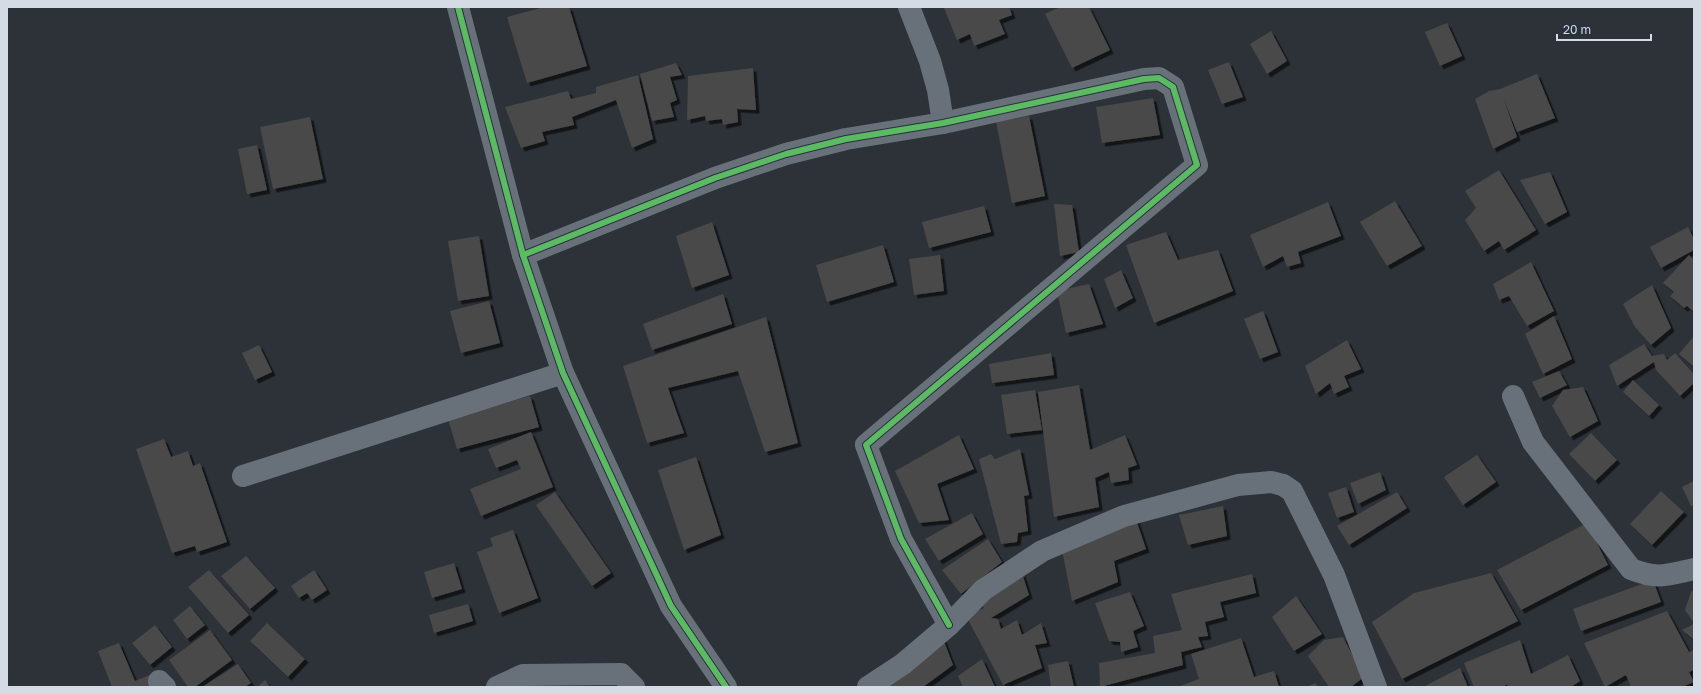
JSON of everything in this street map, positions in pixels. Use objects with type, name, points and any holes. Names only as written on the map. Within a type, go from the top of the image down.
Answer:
[{"type":"street","points":[[458,7],[523,255],[563,372],[671,606],[726,687]]},
{"type":"street","points":[[909,7],[930,61],[938,90],[943,123]]},
{"type":"street","points":[[523,255],[715,178],[786,154],[846,139],[943,123],[1144,79],[1159,78],[1173,86],[1197,165],[866,445],[901,539],[949,626]]},
{"type":"street","points":[[243,476],[563,372]]},
{"type":"street","points":[[1513,396],[1533,442],[1631,569],[1648,576],[1660,576],[1694,569]]},
{"type":"street","points":[[868,687],[903,664],[949,626],[983,590],[1042,551],[1124,516],[1238,486],[1271,482],[1283,484],[1292,491],[1334,575],[1376,687]]},
{"type":"street","points":[[497,687],[523,675],[621,674],[634,687]]},
{"type":"building","points":[[544,7],[569,7],[587,66],[527,83],[507,17]]},
{"type":"building","points":[[1009,7],[1012,15],[999,20],[1005,34],[974,46],[970,34],[957,40],[944,8]]},
{"type":"building","points":[[1060,7],[1089,7],[1110,50],[1072,68],[1045,14]]},
{"type":"building","points":[[1447,23],[1462,56],[1440,66],[1425,32]]},
{"type":"building","points":[[1271,31],[1287,61],[1267,74],[1250,44]]},
{"type":"building","points":[[1229,62],[1243,97],[1222,104],[1208,70]]},
{"type":"building","points":[[676,63],[682,75],[670,77],[677,100],[670,103],[674,117],[652,121],[640,74]]},
{"type":"building","points":[[753,68],[756,110],[737,109],[738,122],[723,125],[722,119],[706,121],[705,116],[687,120],[688,76]]},
{"type":"building","points":[[1537,74],[1555,118],[1517,132],[1504,100],[1517,137],[1493,149],[1475,99],[1489,91],[1500,89]]},
{"type":"building","points":[[638,75],[653,139],[632,148],[616,100],[572,117],[574,125],[542,132],[545,141],[521,148],[505,107],[568,91],[571,99],[596,93],[596,87]]},
{"type":"building","points":[[1153,98],[1160,135],[1102,143],[1096,107]]},
{"type":"building","points":[[1029,116],[1045,196],[1012,203],[996,122]]},
{"type":"building","points":[[310,117],[323,179],[273,189],[260,127]]},
{"type":"building","points":[[257,145],[267,190],[247,194],[238,149]]},
{"type":"building","points":[[1499,170],[1536,230],[1504,250],[1499,241],[1484,251],[1465,220],[1476,208],[1465,191]]},
{"type":"building","points":[[1550,172],[1567,212],[1545,224],[1520,180]]},
{"type":"building","points":[[1395,201],[1422,246],[1387,266],[1360,222]]},
{"type":"building","points":[[1328,202],[1341,236],[1298,252],[1301,263],[1287,267],[1283,256],[1263,267],[1250,235]]},
{"type":"building","points":[[1054,204],[1072,205],[1079,252],[1060,256]]},
{"type":"building","points":[[984,206],[991,232],[929,248],[922,222]]},
{"type":"building","points":[[712,222],[729,275],[692,288],[676,236]]},
{"type":"building","points":[[1688,227],[1694,239],[1694,250],[1661,268],[1650,247]]},
{"type":"building","points":[[1166,232],[1178,260],[1218,250],[1233,291],[1154,323],[1126,245]]},
{"type":"building","points":[[479,236],[489,296],[458,301],[448,241]]},
{"type":"building","points":[[883,245],[894,282],[827,302],[816,265]]},
{"type":"building","points":[[940,255],[944,291],[914,295],[909,259]]},
{"type":"building","points":[[1689,255],[1694,260],[1694,312],[1687,306],[1684,308],[1670,296],[1674,292],[1663,283]]},
{"type":"building","points":[[1531,262],[1554,311],[1527,326],[1509,296],[1499,300],[1493,284]]},
{"type":"building","points":[[1121,270],[1133,298],[1115,308],[1104,279]]},
{"type":"building","points":[[1089,284],[1103,324],[1066,333],[1057,291]]},
{"type":"building","points":[[1652,285],[1671,328],[1651,345],[1635,327],[1623,304]]},
{"type":"building","points":[[723,294],[732,324],[652,350],[643,324]]},
{"type":"building","points":[[489,301],[500,343],[461,353],[450,311]]},
{"type":"building","points":[[1263,311],[1278,352],[1260,359],[1244,319]]},
{"type":"building","points":[[1554,316],[1572,359],[1543,374],[1525,334]]},
{"type":"building","points":[[766,317],[798,443],[765,452],[738,371],[668,388],[684,433],[647,443],[623,366]]},
{"type":"building","points":[[1694,336],[1694,367],[1679,354]]},
{"type":"building","points":[[1347,340],[1361,369],[1344,376],[1349,387],[1334,394],[1330,383],[1316,394],[1305,366]]},
{"type":"building","points":[[1644,344],[1652,356],[1664,354],[1667,360],[1675,353],[1694,374],[1694,383],[1680,396],[1656,370],[1654,362],[1617,386],[1609,365]]},
{"type":"building","points":[[259,345],[272,372],[255,380],[242,353]]},
{"type":"building","points":[[1051,353],[1054,375],[992,383],[989,364]]},
{"type":"building","points":[[1559,371],[1567,385],[1540,398],[1532,382]]},
{"type":"building","points":[[1633,380],[1659,405],[1649,416],[1623,392]]},
{"type":"building","points":[[1079,385],[1090,450],[1125,435],[1137,465],[1128,468],[1129,480],[1111,483],[1109,472],[1095,478],[1099,507],[1054,517],[1038,392]]},
{"type":"building","points":[[1583,387],[1598,421],[1570,437],[1552,406],[1563,390]]},
{"type":"building","points":[[1035,390],[1042,430],[1007,434],[1001,395]]},
{"type":"building","points":[[530,396],[539,427],[457,449],[448,419]]},
{"type":"building","points":[[531,432],[553,487],[481,516],[470,489],[521,469],[517,460],[496,468],[488,449]]},
{"type":"building","points":[[1591,433],[1617,460],[1595,481],[1569,454]]},
{"type":"building","points":[[959,435],[974,469],[937,484],[949,520],[919,523],[895,471]]},
{"type":"building","points":[[164,439],[171,457],[188,451],[193,466],[200,463],[227,542],[197,552],[195,546],[172,553],[136,449]]},
{"type":"building","points":[[1020,449],[1029,495],[1024,496],[1028,531],[1018,533],[1017,542],[1001,544],[979,459],[991,454],[995,459]]},
{"type":"building","points":[[1477,455],[1496,482],[1463,505],[1444,477]]},
{"type":"building","points":[[696,457],[721,535],[684,550],[658,470]]},
{"type":"building","points":[[1380,472],[1386,490],[1358,504],[1350,483]]},
{"type":"building","points":[[1694,481],[1694,505],[1691,506],[1682,487]]},
{"type":"building","points":[[1346,487],[1354,512],[1337,518],[1328,493]]},
{"type":"building","points":[[1661,491],[1684,512],[1652,545],[1630,524]]},
{"type":"building","points":[[555,492],[611,573],[592,586],[536,505]]},
{"type":"building","points":[[1397,492],[1407,508],[1349,545],[1337,526]]},
{"type":"building","points":[[1223,506],[1227,536],[1188,545],[1179,515]]},
{"type":"building","points":[[972,513],[983,534],[939,561],[925,539]]},
{"type":"building","points":[[1135,516],[1146,549],[1114,561],[1118,582],[1072,601],[1062,550]]},
{"type":"building","points":[[1587,523],[1608,565],[1521,610],[1497,570]]},
{"type":"building","points":[[513,530],[538,598],[499,613],[477,552],[493,546],[490,538]]},
{"type":"building","points":[[988,539],[1002,562],[961,594],[942,570]]},
{"type":"building","points":[[246,556],[275,588],[250,609],[221,576]]},
{"type":"building","points":[[454,563],[462,589],[432,598],[424,572]]},
{"type":"building","points":[[209,570],[249,615],[228,633],[188,587]]},
{"type":"building","points":[[314,570],[327,590],[312,600],[307,593],[299,598],[291,586]]},
{"type":"building","points":[[1022,573],[1029,595],[991,618],[998,619],[1001,629],[1017,620],[1022,635],[1041,623],[1047,643],[1035,645],[1042,668],[1003,685],[966,616],[984,608],[981,603]]},
{"type":"building","points":[[1491,573],[1518,621],[1402,679],[1372,622],[1414,593]]},
{"type":"building","points":[[1252,574],[1256,593],[1220,602],[1224,617],[1205,622],[1208,636],[1198,637],[1202,647],[1181,652],[1183,665],[1100,687],[1099,663],[1155,653],[1153,636],[1182,630],[1171,594]]},
{"type":"building","points":[[1653,580],[1661,602],[1581,631],[1573,609]]},
{"type":"building","points":[[1694,590],[1694,623],[1685,610],[1691,592]]},
{"type":"building","points":[[1130,592],[1144,626],[1133,631],[1138,647],[1121,652],[1120,642],[1109,641],[1095,603]]},
{"type":"building","points":[[1296,596],[1322,634],[1294,651],[1272,617]]},
{"type":"building","points":[[468,604],[473,621],[434,633],[429,615]]},
{"type":"building","points":[[190,606],[205,625],[187,639],[173,620]]},
{"type":"building","points":[[1667,611],[1689,652],[1694,650],[1694,670],[1689,672],[1694,682],[1682,687],[1631,687],[1626,675],[1605,687],[1584,643]]},
{"type":"building","points":[[267,623],[305,659],[288,677],[250,641]]},
{"type":"building","points":[[1694,624],[1694,638],[1693,639],[1682,630]]},
{"type":"building","points":[[155,625],[172,647],[150,665],[132,643]]},
{"type":"building","points":[[210,630],[232,660],[195,687],[188,687],[169,660]]},
{"type":"building","points":[[942,636],[953,665],[923,687],[871,687]]},
{"type":"building","points":[[1343,637],[1364,677],[1351,687],[1329,687],[1308,656],[1324,640]]},
{"type":"building","points":[[1241,638],[1254,677],[1274,671],[1279,687],[1177,687],[1199,679],[1191,654]]},
{"type":"building","points":[[1520,640],[1531,674],[1568,655],[1580,681],[1571,687],[1508,687],[1507,685],[1513,682],[1502,687],[1474,687],[1464,663]]},
{"type":"building","points":[[119,643],[135,681],[152,674],[158,687],[112,687],[98,651]]},
{"type":"building","points":[[982,659],[995,687],[963,687],[958,676]]},
{"type":"building","points":[[1068,661],[1074,687],[1051,687],[1048,665]]},
{"type":"building","points":[[238,664],[251,683],[245,687],[202,687]]},
{"type":"building","points":[[1460,668],[1468,687],[1423,687]]},
{"type":"building","points":[[265,680],[270,687],[257,687]]},
{"type":"building","points":[[1316,683],[1317,687],[1305,687]]},
{"type":"cycle path","points":[[458,7],[523,255],[563,373],[671,606],[726,687]]},
{"type":"cycle path","points":[[523,255],[715,178],[786,154],[846,139],[943,123],[1144,79],[1159,78],[1173,87],[1197,165],[866,445],[901,539],[949,625]]}]
